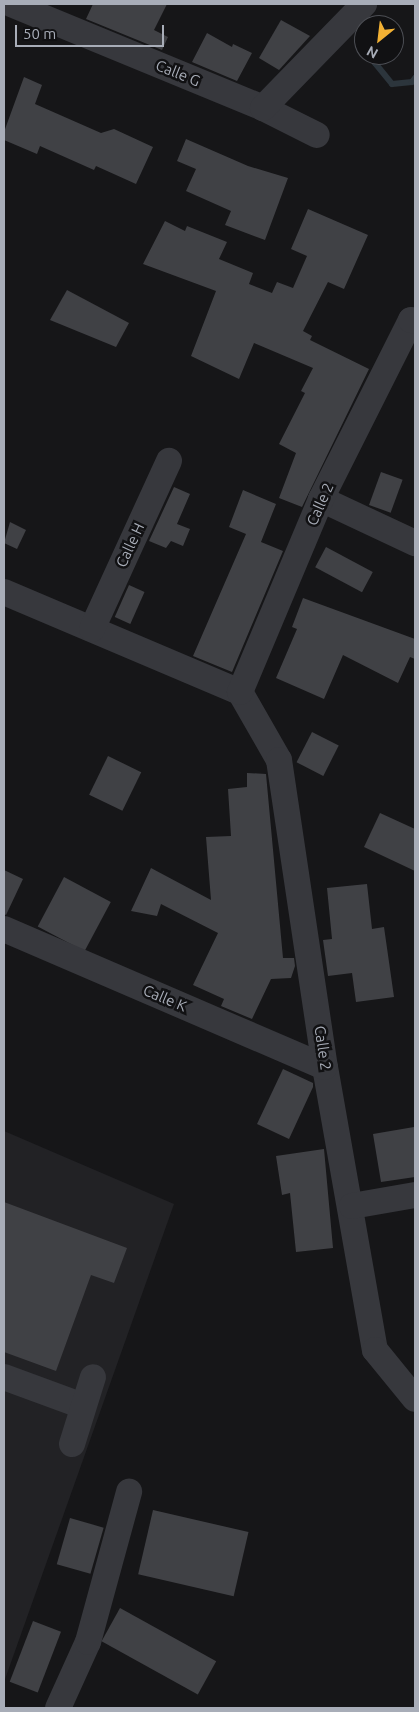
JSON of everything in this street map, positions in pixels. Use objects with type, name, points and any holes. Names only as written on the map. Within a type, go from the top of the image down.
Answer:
[{"type":"street","name":"Calle G","points":[[11,4],[263,108],[317,135]]},
{"type":"street","points":[[263,108],[328,44],[364,4]]},
{"type":"street","name":"Calle 2","points":[[413,321],[322,499],[240,692],[280,760],[325,1067],[352,1206],[375,1350],[415,1399]]},
{"type":"street","name":"Calle H","points":[[92,629],[169,461]]},
{"type":"street","points":[[322,499],[415,543]]},
{"type":"street","points":[[4,592],[240,692]]},
{"type":"street","name":"Calle K","points":[[4,930],[325,1067]]},
{"type":"street","points":[[352,1206],[415,1195]]},
{"type":"street","points":[[4,1377],[83,1406]]},
{"type":"street","points":[[72,1444],[93,1377]]},
{"type":"street","points":[[58,1708],[88,1642],[129,1492]]},
{"type":"shaded area","points":[[4,1131],[174,1204],[4,1682]]},
{"type":"building","points":[[93,4],[167,4],[154,30],[168,37],[162,50],[86,19]]},
{"type":"building","points":[[281,20],[310,36],[279,70],[259,58]]},
{"type":"building","points":[[207,33],[232,47],[233,44],[252,53],[237,81],[192,62]]},
{"type":"building","points":[[24,77],[42,85],[35,104],[101,133],[114,129],[153,147],[136,184],[96,166],[94,170],[40,146],[37,154],[4,140],[4,132]]},
{"type":"building","points":[[186,139],[248,166],[288,178],[265,240],[225,225],[231,211],[186,191],[196,169],[177,161]]},
{"type":"building","points":[[308,209],[368,235],[344,289],[328,282],[303,331],[312,336],[310,340],[369,369],[302,507],[279,498],[296,453],[279,444],[305,393],[301,391],[313,368],[254,343],[239,379],[191,356],[216,291],[143,264],[165,221],[185,231],[187,226],[227,242],[219,259],[253,273],[249,284],[272,293],[277,282],[293,288],[307,256],[291,249]]},
{"type":"building","points":[[67,290],[129,323],[116,347],[50,320]]},
{"type":"building","points":[[381,472],[403,480],[391,513],[369,505]]},
{"type":"building","points":[[174,487],[190,494],[177,524],[190,529],[183,546],[171,541],[166,548],[149,541]]},
{"type":"building","points":[[243,490],[276,504],[261,542],[283,551],[232,672],[193,656],[246,534],[229,527]]},
{"type":"building","points":[[10,522],[26,530],[17,549],[4,543]]},
{"type":"building","points":[[326,547],[373,572],[362,592],[315,567]]},
{"type":"building","points":[[129,585],[145,592],[130,624],[115,617]]},
{"type":"building","points":[[303,598],[415,639],[415,659],[410,657],[398,683],[343,655],[324,699],[276,678],[297,629],[292,627]]},
{"type":"building","points":[[312,732],[339,746],[323,776],[297,762]]},
{"type":"building","points":[[108,756],[141,772],[122,811],[89,795]]},
{"type":"building","points":[[247,773],[266,774],[283,958],[294,958],[295,966],[291,978],[271,979],[252,1019],[221,1006],[224,999],[193,985],[218,933],[161,904],[157,916],[131,911],[151,868],[211,900],[206,837],[231,836],[228,789],[247,787]]},
{"type":"building","points":[[380,813],[415,829],[415,871],[364,847]]},
{"type":"building","points":[[4,870],[23,879],[6,915],[4,914]]},
{"type":"building","points":[[64,877],[111,902],[85,951],[38,926]]},
{"type":"building","points":[[367,884],[372,929],[384,927],[394,997],[356,1002],[352,973],[328,976],[323,940],[332,939],[327,888]]},
{"type":"building","points":[[283,1069],[313,1083],[313,1087],[289,1139],[257,1124]]},
{"type":"building","points":[[414,1127],[415,1177],[381,1182],[373,1134]]},
{"type":"building","points":[[324,1149],[333,1248],[296,1252],[290,1193],[282,1195],[276,1156]]},
{"type":"building","points":[[4,1202],[127,1248],[114,1283],[91,1275],[56,1371],[4,1352]]},
{"type":"building","points":[[153,1510],[248,1532],[234,1596],[138,1574]]},
{"type":"building","points":[[70,1518],[104,1528],[90,1574],[57,1564]]},
{"type":"building","points":[[120,1608],[216,1661],[198,1695],[102,1641]]},
{"type":"building","points":[[33,1621],[61,1632],[38,1692],[10,1682]]},
{"type":"waterway","points":[[377,65],[392,84],[412,82],[415,78]]}]
